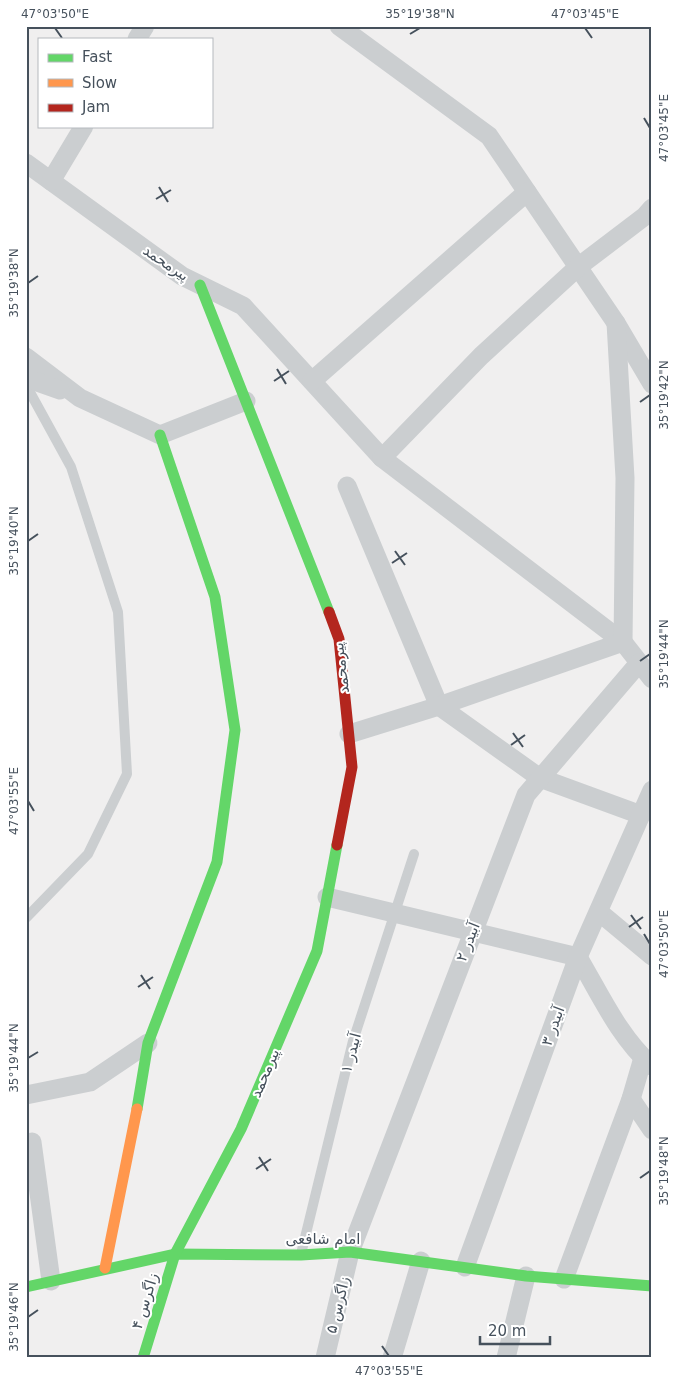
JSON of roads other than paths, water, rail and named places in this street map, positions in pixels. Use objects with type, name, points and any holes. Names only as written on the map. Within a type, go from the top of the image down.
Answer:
[{"type":"street","points":[[138,38],[145,26]]},
{"type":"street","points":[[339,26],[489,136],[649,370]]},
{"type":"street","points":[[51,181],[83,128]]},
{"type":"street","name":"پیرمحمد","points":[[26,163],[182,276],[200,285],[339,639],[352,767],[317,951],[242,1129],[175,1254]]},
{"type":"street","points":[[312,381],[527,192]]},
{"type":"street","points":[[382,458],[481,356],[578,267],[645,216],[652,208]]},
{"type":"street","points":[[200,285],[244,306],[382,458],[623,642],[652,679]]},
{"type":"street","points":[[616,323],[625,478],[623,642]]},
{"type":"street","points":[[26,357],[80,398]]},
{"type":"street","points":[[26,378],[80,398],[160,435],[246,402]]},
{"type":"street","points":[[105,1268],[131,1144],[148,1043],[217,862],[235,730],[215,597],[160,435]]},
{"type":"street","points":[[347,486],[438,706],[540,778],[641,815]]},
{"type":"street","points":[[349,734],[438,706],[623,642]]},
{"type":"street","name":"آبیدر ۲","points":[[350,1252],[526,795],[639,663]]},
{"type":"street","name":"آبیدر ۳","points":[[465,1267],[578,957],[652,790]]},
{"type":"street","points":[[327,897],[578,957],[622,1033],[647,1062],[564,1280]]},
{"type":"street","points":[[599,912],[652,956]]},
{"type":"street","points":[[26,1096],[90,1082],[148,1043]]},
{"type":"street","points":[[632,1099],[652,1130]]},
{"type":"street","points":[[26,1143],[32,1142],[50,1281]]},
{"type":"street","name":"امام شافعی","points":[[26,1287],[175,1254],[301,1255],[350,1252],[526,1276],[652,1286]]},
{"type":"street","name":"زاگرس ۵","points":[[325,1358],[350,1252]]},
{"type":"street","name":"زاگرس ۴","points":[[143,1358],[175,1254]]},
{"type":"street","points":[[392,1358],[421,1261]]},
{"type":"street","points":[[506,1358],[526,1276]]},
{"type":"lane","points":[[26,385],[71,467],[118,612],[127,774],[88,854],[26,918]]},
{"type":"lane","name":"آبیدر ۱","points":[[301,1255],[353,1041],[414,854]]}]
